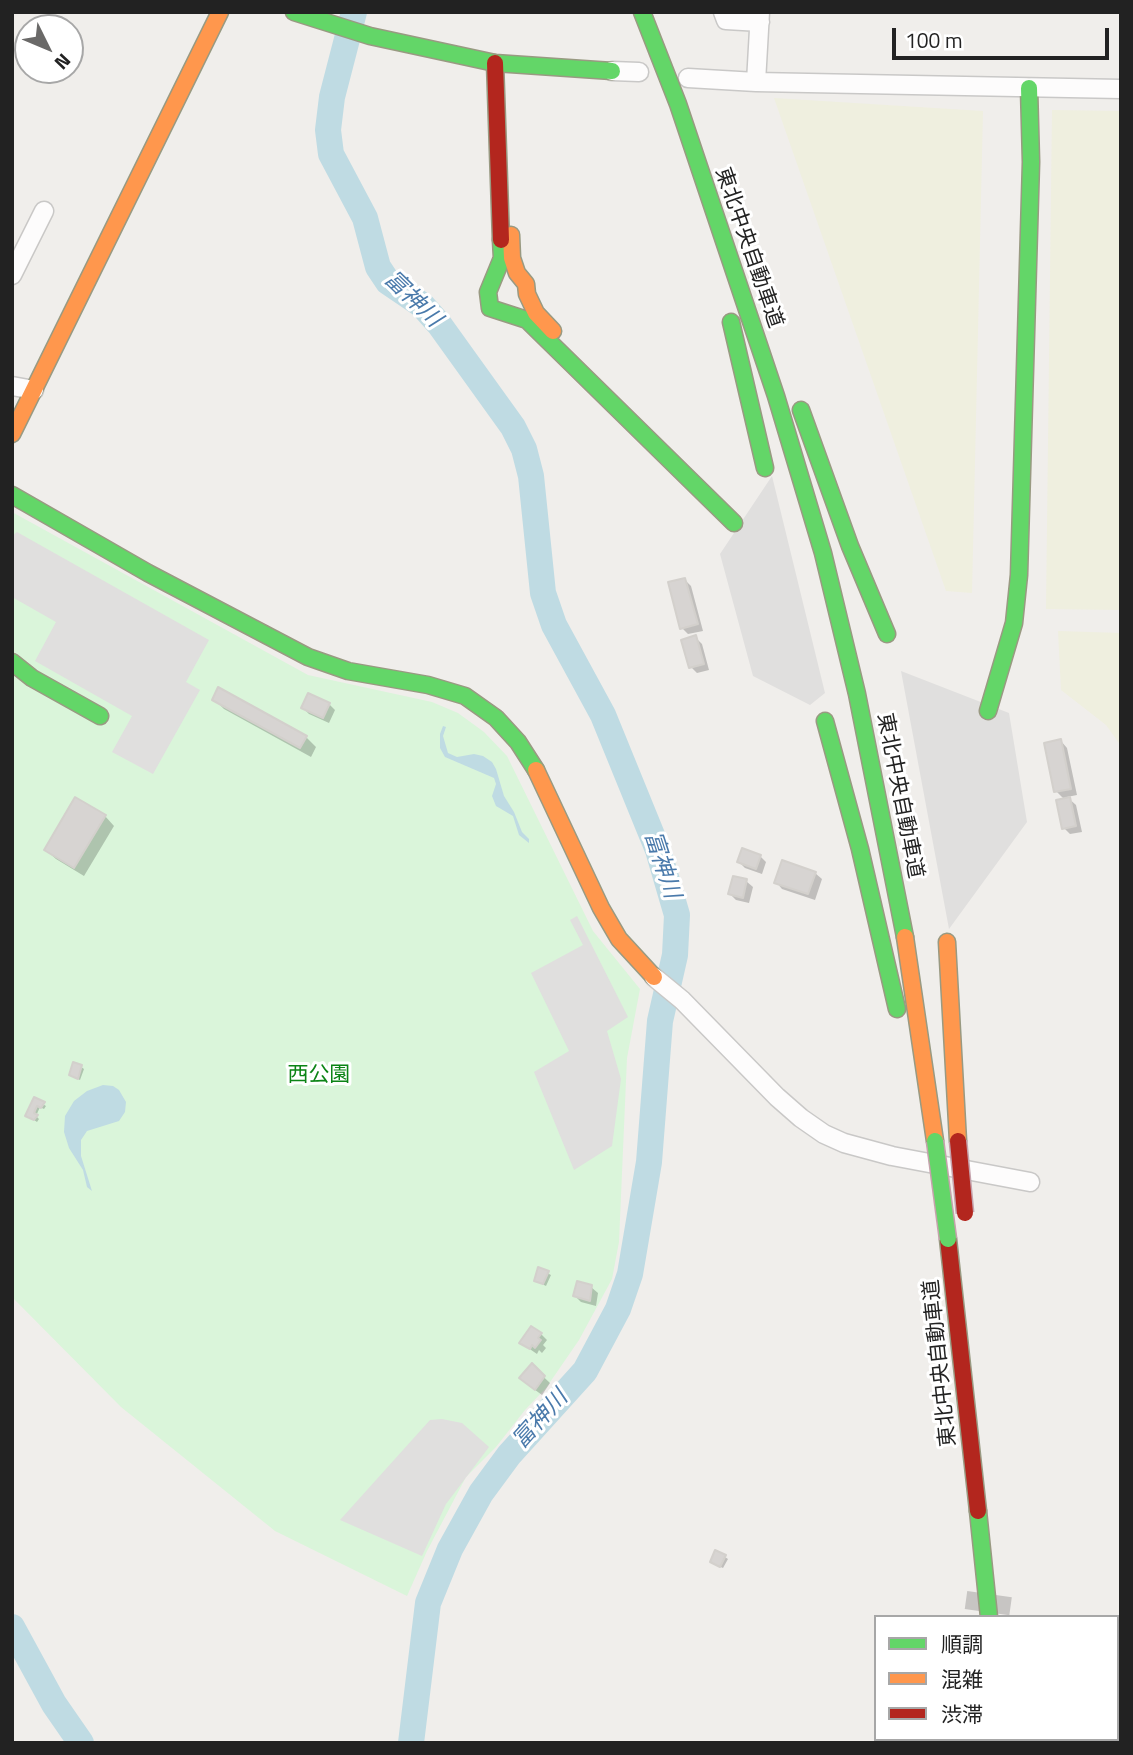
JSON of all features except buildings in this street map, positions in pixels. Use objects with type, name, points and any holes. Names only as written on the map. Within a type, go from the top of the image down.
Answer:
[{"type":"main road","points":[[12,434],[220,12]]},
{"type":"main road","points":[[640,12],[646,57],[718,272]]},
{"type":"main road","name":"東北中央自動車道","points":[[640,12],[678,104],[776,396],[823,553],[857,694],[908,951],[928,1141],[962,1349],[989,1615]]},
{"type":"main road","points":[[296,13],[369,36],[495,63],[612,71]]},
{"type":"main road","points":[[495,63],[505,117],[512,258],[517,273],[526,284],[527,294],[536,313],[737,517],[527,320],[490,308],[488,292],[502,258],[495,63]]},
{"type":"main road","points":[[982,675],[1004,627],[1009,570],[1023,161],[1029,88]]},
{"type":"main road","points":[[988,711],[1014,623],[1019,575],[1031,162],[1029,88]]},
{"type":"main road","points":[[678,104],[770,328]]},
{"type":"main road","points":[[728,309],[765,468]]},
{"type":"main road","points":[[794,392],[850,546],[887,634]]},
{"type":"main road","points":[[12,495],[148,573],[307,657],[348,671],[428,685],[466,696],[496,718],[517,742],[539,776],[601,908],[619,939],[654,977]]},
{"type":"main road","points":[[12,662],[32,678],[100,716]]},
{"type":"main road","points":[[825,721],[879,926],[899,1020]]},
{"type":"main road","points":[[947,942],[958,1141],[966,1223]]},
{"type":"main road","points":[[909,1074],[928,1141]]},
{"type":"main road","points":[[973,1321],[978,1399],[974,1480]]},
{"type":"street","points":[[723,12],[726,20],[760,17],[756,82]]},
{"type":"street","points":[[612,71],[639,72]]},
{"type":"street","points":[[688,78],[756,82],[1121,89]]},
{"type":"street","points":[[12,275],[44,211]]},
{"type":"street","points":[[12,386],[34,390]]},
{"type":"street","points":[[654,977],[682,1000],[777,1097],[824,1134],[844,1143],[892,1156],[1030,1182]]},
{"type":"green space","points":[[774,98],[983,111],[972,593],[946,591]]},
{"type":"green space","points":[[1052,110],[1121,111],[1121,610],[1046,609]]},
{"type":"green space","name":"西公園","points":[[12,512],[308,675],[432,702],[458,713],[484,732],[507,756],[593,931],[640,989],[627,1058],[619,1242],[612,1279],[579,1340],[546,1388],[496,1447],[466,1477],[407,1596],[275,1531],[121,1407],[12,1297]]},
{"type":"green space","points":[[1058,631],[1121,633],[1121,746],[1106,725],[1061,690]]},
{"type":"shaded area","points":[[772,476],[825,693],[810,705],[753,676],[720,554]]},
{"type":"shaded area","points":[[17,532],[209,640],[186,682],[200,690],[153,774],[112,752],[132,716],[35,661],[56,622],[12,597],[12,536]]},
{"type":"shaded area","points":[[901,671],[1009,713],[1027,822],[949,929]]},
{"type":"shaded area","points":[[577,916],[628,1017],[607,1031],[621,1079],[612,1146],[574,1170],[534,1072],[569,1051],[531,973],[583,945],[570,920]]},
{"type":"shaded area","points":[[442,1419],[462,1423],[489,1447],[446,1504],[422,1556],[340,1520],[430,1420]]},
{"type":"water","points":[[443,726],[446,727],[443,736],[448,753],[457,757],[474,754],[492,762],[504,796],[529,843],[519,835],[513,816],[496,806],[492,796],[496,784],[494,778],[445,757],[440,748]]},
{"type":"water","points":[[103,1085],[119,1090],[126,1102],[125,1112],[119,1121],[87,1131],[81,1140],[81,1156],[92,1191],[87,1187],[83,1170],[69,1148],[64,1132],[65,1116],[74,1101],[87,1091]]},
{"type":"waterway","name":"富神川","points":[[354,12],[332,97],[328,130],[331,154],[365,218],[378,267],[388,282],[422,305],[439,324],[513,427],[524,449],[531,476],[543,593],[554,625],[603,715],[658,850],[677,915],[675,955],[660,1021],[649,1162],[630,1274],[618,1309],[585,1371],[509,1455],[481,1493],[450,1549],[428,1603],[411,1743]]},
{"type":"waterway","points":[[12,1627],[54,1704],[81,1743]]},
{"type":"tunnel","points":[[966,1600],[1016,1607]]},
{"type":"traffic: fast","points":[[294,12],[370,36],[495,63],[612,71]]},
{"type":"traffic: fast","points":[[642,12],[678,104],[776,396],[823,553],[857,694],[905,937]]},
{"type":"traffic: fast","points":[[988,711],[1014,623],[1019,575],[1031,162],[1029,88]]},
{"type":"traffic: fast","points":[[501,240],[502,258],[488,292],[490,308],[527,320],[734,523]]},
{"type":"traffic: fast","points":[[731,322],[765,468]]},
{"type":"traffic: fast","points":[[801,410],[850,546],[887,634]]},
{"type":"traffic: fast","points":[[12,495],[148,573],[308,657],[348,671],[428,685],[465,696],[496,718],[518,742],[536,770]]},
{"type":"traffic: fast","points":[[12,662],[32,678],[100,716]]},
{"type":"traffic: fast","points":[[825,721],[860,849],[897,1009]]},
{"type":"traffic: fast","points":[[935,1141],[948,1239]]},
{"type":"traffic: fast","points":[[978,1511],[989,1615]]},
{"type":"traffic: slow","points":[[12,434],[220,12]]},
{"type":"traffic: slow","points":[[511,235],[512,258],[517,273],[526,284],[527,294],[536,313],[553,331]]},
{"type":"traffic: slow","points":[[536,770],[601,908],[619,939],[654,977]]},
{"type":"traffic: slow","points":[[905,937],[935,1141]]},
{"type":"traffic: slow","points":[[947,942],[958,1141]]},
{"type":"traffic: jam","points":[[495,63],[501,240]]},
{"type":"traffic: jam","points":[[958,1141],[965,1213]]},
{"type":"traffic: jam","points":[[948,1239],[978,1511]]}]
